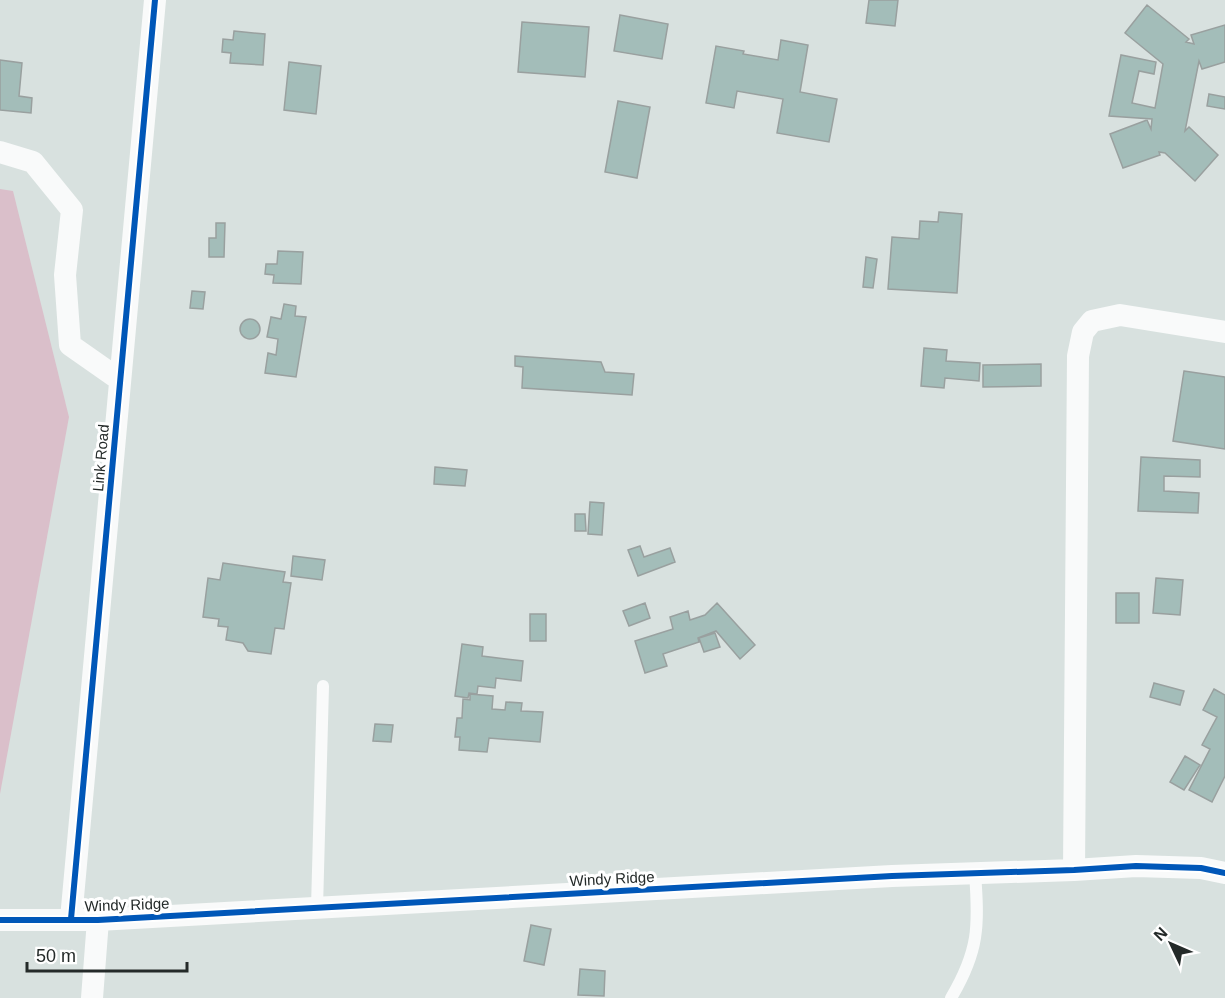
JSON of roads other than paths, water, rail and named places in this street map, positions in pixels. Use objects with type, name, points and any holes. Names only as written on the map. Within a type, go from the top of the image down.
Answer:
[{"type":"street","name":"Link Road","points":[[71,919],[155,0]]},
{"type":"street","points":[[0,152],[33,162],[72,210],[65,274],[70,345],[120,380]]},
{"type":"street","points":[[1074,870],[1078,356],[1083,332],[1092,321],[1119,315],[1225,332]]},
{"type":"street","name":"Windy Ridge","points":[[0,920],[98,920],[1136,866],[1201,868],[1225,873]]},
{"type":"street","points":[[92,998],[98,920]]},
{"type":"lane","points":[[317,908],[323,686]]},
{"type":"lane","points":[[951,998],[965,974],[975,949],[978,908],[975,873]]}]
